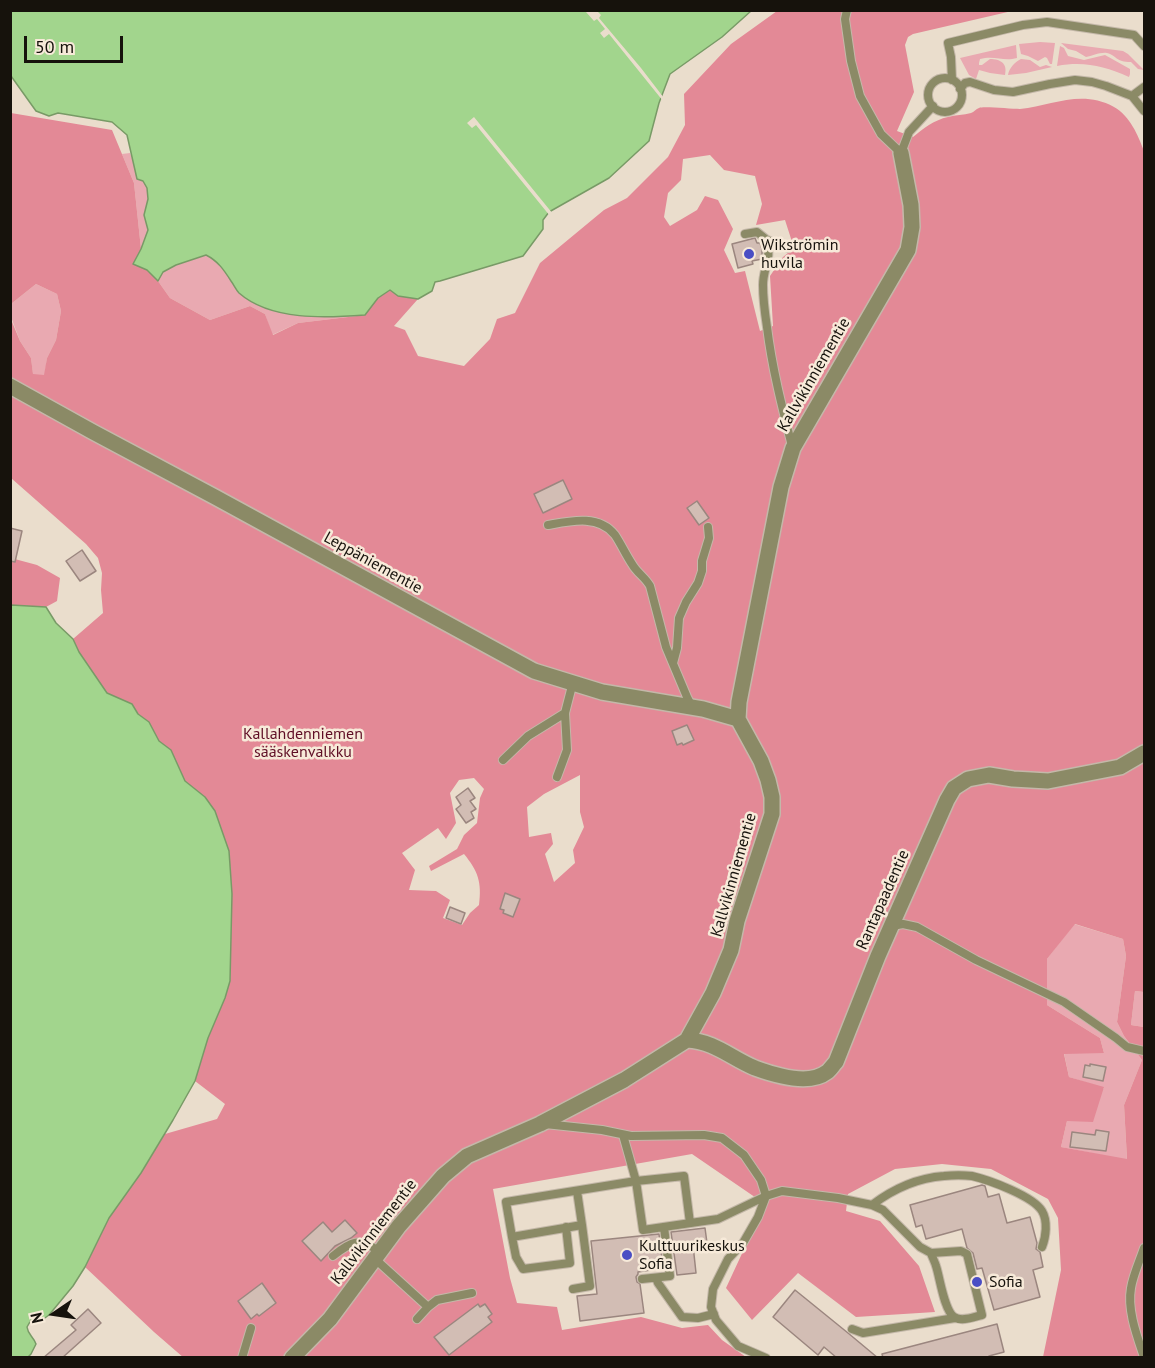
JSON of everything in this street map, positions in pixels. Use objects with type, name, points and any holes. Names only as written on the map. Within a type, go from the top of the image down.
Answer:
[{"type":"street","name":"Kallvikinniementie","points":[[292,1358],[330,1319],[399,1226],[443,1176],[467,1156],[540,1124],[624,1080],[687,1040],[713,993],[731,950],[737,921],[772,814],[772,797],[768,780],[761,761],[738,719],[739,702],[782,487],[793,448],[908,250],[912,227],[911,205],[901,153]]},
{"type":"street","name":"Leppäniementie","points":[[10,386],[534,671],[602,692],[693,707],[738,719]]},
{"type":"street","name":"Rantapaadentie","points":[[687,1040],[699,1041],[720,1049],[754,1068],[784,1077],[807,1079],[826,1073],[836,1062],[878,956],[954,788],[968,779],[989,775],[1048,781],[1120,767],[1144,753]]},
{"type":"lane","points":[[847,10],[845,19],[851,61],[860,96],[881,134],[901,153],[909,132],[933,106]]},
{"type":"lane","points":[[952,80],[948,43],[1023,25],[1047,22],[1114,31],[1134,35],[1144,46]]},
{"type":"lane","points":[[939,79],[952,80],[960,89],[961,98],[955,108],[950,111],[939,111],[928,98],[930,86],[939,79]]},
{"type":"lane","points":[[960,89],[965,82],[994,90],[1013,92],[1075,80],[1092,82],[1132,96],[1144,111]]},
{"type":"lane","points":[[1132,96],[1144,87]]},
{"type":"lane","points":[[744,234],[757,232],[767,240],[788,248]]},
{"type":"lane","points":[[767,240],[770,251],[762,283],[770,355],[793,448]]},
{"type":"lane","points":[[548,525],[571,520],[586,521],[601,524],[613,533],[635,570],[650,586],[666,647],[693,707]]},
{"type":"lane","points":[[673,663],[680,618],[702,572],[702,561],[709,538],[708,527]]},
{"type":"lane","points":[[557,777],[567,750],[565,713],[573,682]]},
{"type":"lane","points":[[503,760],[528,736],[565,713]]},
{"type":"lane","points":[[891,926],[903,924],[917,927],[976,960],[1064,1002],[1127,1047],[1144,1051]]},
{"type":"lane","points":[[540,1124],[602,1130],[631,1136],[704,1135],[722,1138],[744,1155],[761,1180],[766,1196],[758,1217],[743,1244],[728,1259],[713,1289],[711,1307],[716,1320],[738,1346],[766,1358]]},
{"type":"lane","points":[[623,1135],[636,1181],[643,1230],[718,1219],[766,1196],[782,1191],[838,1198],[872,1206],[882,1210],[920,1247],[931,1253],[961,1251],[967,1254],[982,1315],[863,1333],[852,1329]]},
{"type":"lane","points":[[566,1227],[570,1263],[523,1269],[516,1257],[506,1202],[636,1181],[684,1176],[690,1224]]},
{"type":"lane","points":[[872,1206],[885,1196],[910,1183],[942,1176],[970,1176],[996,1183],[1033,1201],[1043,1212],[1047,1236],[1042,1247]]},
{"type":"lane","points":[[573,1289],[590,1286],[577,1191]]},
{"type":"lane","points":[[512,1237],[582,1225]]},
{"type":"lane","points":[[642,1279],[670,1276],[664,1227]]},
{"type":"lane","points":[[333,1256],[354,1243],[367,1243],[428,1307]]},
{"type":"lane","points":[[1144,1248],[1131,1288],[1131,1316],[1144,1357]]},
{"type":"lane","points":[[931,1253],[944,1297],[955,1318]]},
{"type":"lane","points":[[656,1278],[682,1317],[698,1318],[714,1314]]},
{"type":"lane","points":[[417,1319],[438,1300],[472,1293]]},
{"type":"lane","points":[[242,1358],[251,1328]]},
{"type":"shaded area","points":[[11,11],[751,11],[722,37],[670,74],[659,103],[649,141],[609,178],[549,212],[543,220],[543,229],[523,256],[435,282],[432,291],[418,299],[398,296],[390,290],[378,298],[365,315],[316,317],[283,313],[252,302],[239,293],[220,266],[206,255],[163,272],[158,281],[147,270],[133,264],[148,230],[144,215],[148,199],[147,188],[143,181],[137,179],[127,135],[112,122],[58,113],[49,116],[36,111],[11,76]]},
{"type":"shaded area","points":[[1055,43],[1052,64],[1045,57],[1038,61],[1021,54],[1019,44]]},
{"type":"shaded area","points":[[1061,43],[1123,51],[1144,70],[1138,69],[1131,62],[1119,60],[1107,53],[1086,57],[1068,49]]},
{"type":"shaded area","points":[[1016,45],[1017,58],[980,59],[979,65],[990,59],[1000,61],[1005,67],[1005,75],[979,70],[976,79],[969,75],[960,58]]},
{"type":"shaded area","points":[[1060,46],[1064,48],[1068,56],[1084,60],[1105,55],[1130,69],[1129,77],[1094,66],[1076,64],[1057,66]]},
{"type":"shaded area","points":[[1021,59],[1030,60],[1040,67],[1046,65],[1052,67],[1008,75]]},
{"type":"shaded area","points":[[130,153],[136,169],[433,248],[440,281],[435,282],[432,291],[418,299],[398,296],[365,315],[298,323],[272,335],[265,314],[250,306],[210,320],[170,298],[158,281],[133,264],[141,249],[134,183],[122,154]]},
{"type":"shaded area","points":[[36,284],[57,294],[61,311],[56,340],[47,358],[45,375],[33,375],[31,358],[20,341],[11,317],[11,304]]},
{"type":"shaded area","points":[[11,605],[46,607],[56,623],[73,639],[79,652],[107,693],[132,704],[138,714],[149,722],[159,741],[171,750],[185,781],[205,797],[215,811],[229,851],[232,894],[230,981],[208,1038],[195,1081],[141,1173],[109,1218],[73,1286],[49,1315],[42,1320],[31,1320],[27,1327],[36,1344],[31,1354],[28,1357],[11,1358]]},
{"type":"shaded area","points":[[1074,924],[1123,939],[1126,956],[1117,1022],[1124,1036],[1142,1060],[1124,1105],[1127,1160],[1061,1147],[1067,1121],[1104,1088],[1069,1077],[1064,1053],[1104,1053],[1100,1038],[1047,1005],[1047,959]]},
{"type":"shaded area","points":[[1135,991],[1144,992],[1144,1027],[1131,1025]]},
{"type":"green space","name":"Kallahdenniemen sääskenvalkku","points":[[777,11],[1012,11],[908,37],[905,45],[914,92],[897,131],[913,137],[938,120],[971,113],[982,107],[1020,109],[1067,100],[1090,99],[1114,107],[1125,115],[1144,151],[1144,992],[1135,991],[1131,1025],[1144,1027],[1144,1357],[1043,1357],[1061,1270],[1058,1218],[1048,1199],[991,1169],[942,1164],[895,1169],[848,1194],[846,1211],[880,1221],[919,1266],[935,1312],[856,1317],[798,1273],[752,1320],[726,1288],[765,1204],[692,1154],[493,1189],[510,1278],[517,1303],[557,1307],[562,1330],[641,1317],[682,1328],[708,1325],[722,1340],[746,1357],[184,1358],[85,1267],[109,1218],[165,1134],[217,1119],[225,1104],[195,1081],[208,1038],[230,981],[232,894],[229,851],[205,797],[185,781],[171,750],[159,741],[149,722],[138,714],[132,704],[107,693],[79,652],[73,639],[103,613],[102,573],[98,558],[86,544],[11,478],[10,317],[20,341],[31,358],[33,374],[44,375],[47,358],[56,340],[61,311],[57,294],[36,284],[11,304],[11,113],[112,130],[134,183],[141,249],[133,264],[147,270],[170,298],[210,320],[250,306],[265,314],[273,335],[298,323],[365,315],[378,298],[391,290],[398,296],[418,299],[394,326],[405,330],[418,356],[464,366],[490,339],[497,319],[515,313],[540,263],[604,210],[627,198],[668,157],[685,125],[684,94],[731,44]],"holes":[[[710,155],[724,170],[755,176],[762,204],[756,225],[785,220],[794,248],[783,257],[770,276],[773,326],[760,331],[745,271],[735,273],[724,250],[733,229],[718,200],[705,196],[697,210],[670,226],[664,217],[668,193],[681,180],[683,159]],[[580,775],[580,812],[584,827],[573,850],[575,863],[554,882],[545,854],[553,844],[551,833],[529,837],[527,807],[544,794]],[[474,778],[484,789],[480,798],[477,823],[464,835],[457,849],[429,866],[431,871],[464,854],[473,866],[479,883],[479,905],[462,925],[443,918],[450,900],[436,891],[409,890],[415,870],[402,853],[438,828],[446,839],[456,823],[450,793],[459,780]],[[1075,924],[1123,939],[1126,956],[1117,1022],[1124,1036],[1142,1060],[1124,1105],[1127,1159],[1061,1147],[1067,1121],[1093,1122],[1104,1087],[1069,1077],[1064,1054],[1104,1053],[1100,1038],[1047,1005],[1047,959]]]},
{"type":"green space","points":[[11,558],[37,565],[60,578],[57,601],[46,607],[11,605]]},
{"type":"pier","points":[[597,11],[601,15],[599,18],[641,68],[664,98],[663,101],[609,34],[604,38],[600,33],[605,29],[597,19],[594,21],[586,12]]},
{"type":"pier","points":[[474,117],[553,214],[550,216],[476,125],[472,128],[467,123]]},
{"type":"building","name":"Wikströmin huvila","points":[[755,238],[762,249],[762,259],[738,268],[732,244]]},
{"type":"building","points":[[563,480],[572,499],[543,513],[534,494]]},
{"type":"building","points":[[697,501],[709,518],[699,525],[687,508]]},
{"type":"building","points":[[10,528],[22,531],[15,562],[10,561]]},
{"type":"building","points":[[82,550],[96,571],[80,581],[66,561]]},
{"type":"building","points":[[687,725],[694,740],[677,745],[672,731]]},
{"type":"building","points":[[468,788],[475,798],[470,801],[476,809],[471,812],[474,818],[466,823],[456,809],[461,805],[456,797]]},
{"type":"building","points":[[505,893],[520,899],[513,917],[503,913],[504,910],[500,909]]},
{"type":"building","points":[[450,907],[465,913],[461,924],[446,918]]},
{"type":"building","points":[[1090,1064],[1106,1067],[1103,1081],[1083,1077],[1085,1065],[1090,1066]]},
{"type":"building","points":[[1096,1130],[1109,1132],[1106,1151],[1070,1147],[1072,1132],[1095,1135]]},
{"type":"building","points":[[985,1186],[988,1197],[999,1194],[1007,1223],[1030,1217],[1037,1243],[1036,1249],[1040,1252],[1043,1267],[1033,1270],[1040,1297],[994,1310],[982,1268],[977,1269],[973,1253],[967,1248],[962,1229],[926,1239],[922,1225],[916,1227],[910,1205]]},
{"type":"building","points":[[345,1220],[357,1233],[335,1246],[321,1261],[302,1241],[323,1222],[332,1232]]},
{"type":"building","points":[[705,1228],[707,1243],[693,1245],[696,1273],[677,1275],[671,1232]]},
{"type":"building","points":[[659,1234],[663,1268],[638,1272],[636,1277],[640,1284],[644,1313],[580,1321],[577,1296],[597,1294],[591,1241]]},
{"type":"building","points":[[262,1283],[276,1303],[251,1319],[238,1301]]},
{"type":"building","points":[[795,1290],[878,1358],[837,1358],[824,1347],[818,1355],[773,1317]]},
{"type":"building","points":[[478,1304],[480,1307],[485,1304],[492,1314],[488,1317],[492,1322],[449,1355],[434,1337]]},
{"type":"building","points":[[88,1309],[101,1323],[62,1358],[43,1358],[76,1330],[71,1325]]},
{"type":"building","points":[[997,1324],[1004,1352],[989,1356],[990,1358],[883,1358],[882,1354]]},
{"type":"place","name":"Wikströmin huvila","points":[[749,254]]},
{"type":"place","name":"Kulttuurikeskus Sofia","points":[[627,1255]]},
{"type":"place","name":"Sofia","points":[[977,1282]]}]
